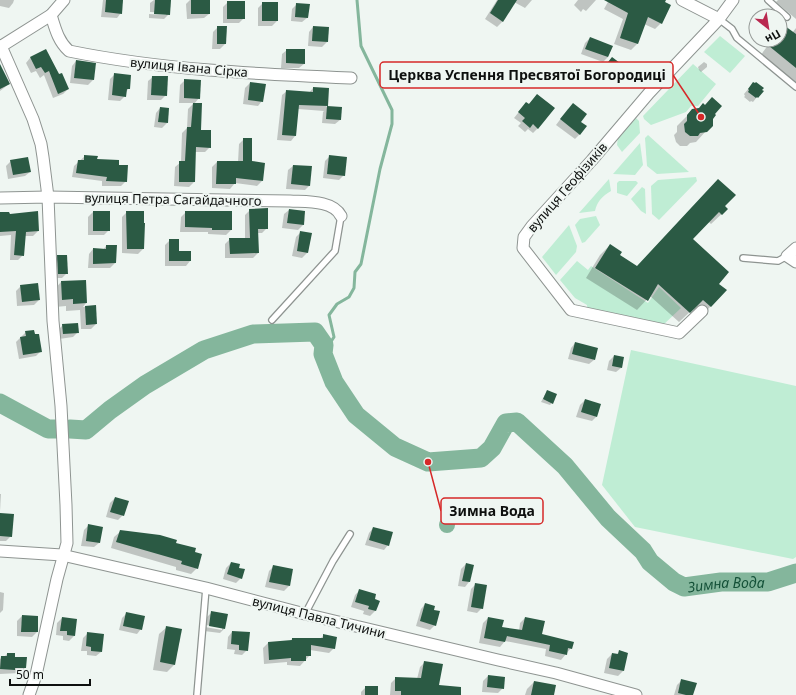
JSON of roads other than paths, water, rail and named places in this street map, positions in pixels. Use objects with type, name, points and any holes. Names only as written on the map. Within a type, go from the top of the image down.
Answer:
[{"type":"street","points":[[29,695],[36,675],[62,555],[67,543],[66,505],[61,406],[52,321],[48,197],[41,144],[32,119],[1,47],[51,15],[64,0]]},
{"type":"street","points":[[682,0],[719,19]]},
{"type":"street","name":"вулиця Геофізиків","points":[[702,311],[679,333],[571,310],[524,248],[524,237],[649,93],[719,19],[733,0]]},
{"type":"street","name":"вулиця Івана Сірка","points":[[51,15],[58,36],[63,46],[69,51],[122,61],[180,67],[267,74],[351,78]]},
{"type":"street","name":"вулиця Петра Сагайдачного","points":[[0,198],[48,197],[290,201],[324,204],[334,207],[339,211],[341,216]]},
{"type":"street","points":[[791,259],[796,248]]},
{"type":"street","name":"вулиця Павла Тичини","points":[[0,551],[62,555],[206,588],[305,614],[498,660],[556,672],[636,695]]},
{"type":"lane","points":[[768,0],[777,8]]},
{"type":"lane","points":[[719,19],[732,29],[737,38],[796,87]]},
{"type":"lane","points":[[272,320],[335,251],[341,216]]},
{"type":"lane","points":[[743,258],[778,261],[791,259]]},
{"type":"lane","points":[[305,614],[330,567],[350,534]]},
{"type":"lane","points":[[197,695],[206,588]]},
{"type":"waterway","points":[[323,354],[334,337],[329,315],[337,304],[349,297],[354,288],[355,272],[361,264],[380,169],[392,124],[392,110],[361,46],[357,0]]},
{"type":"waterway","name":"Зимна Вода","points":[[70,429],[86,430],[110,410],[145,385],[204,350],[253,334],[315,332],[324,345],[323,354],[334,382],[356,415],[395,447],[428,462],[481,458],[492,448],[506,423],[517,422],[565,466],[608,518],[643,551],[650,562],[674,582],[684,587],[721,582],[768,582],[796,573]]},
{"type":"waterway","name":"Зимна Вода","points":[[0,403],[48,429],[56,429]]},
{"type":"place","name":"Церква Успення Пресвятої Богородиці","points":[[701,117]]},
{"type":"place","name":"Зимна Вода","points":[[428,462]]}]
